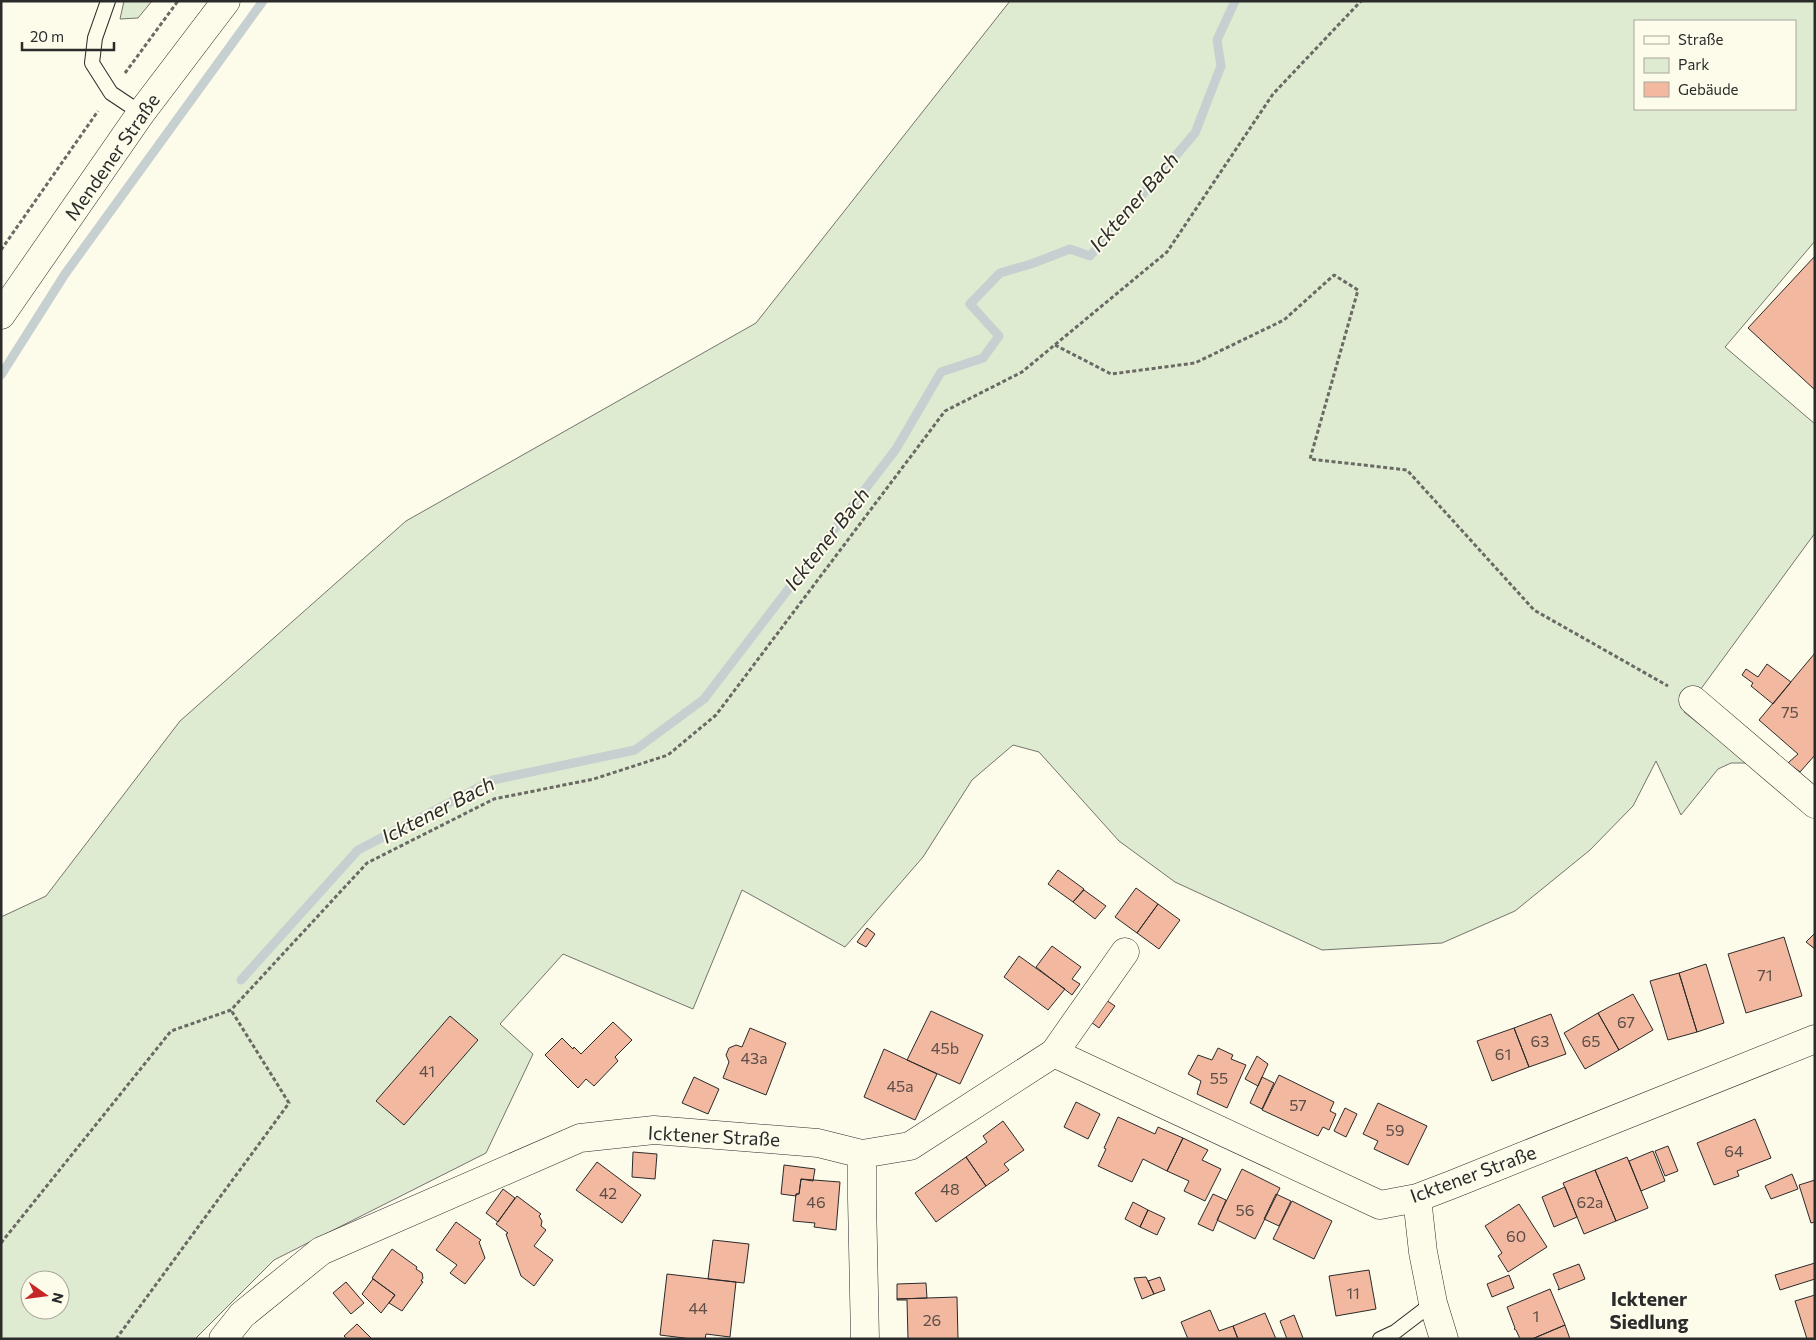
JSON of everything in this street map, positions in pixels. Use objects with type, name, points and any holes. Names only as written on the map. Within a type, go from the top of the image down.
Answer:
[{"type":"street","name":"Mendener Straße","points":[[1,315],[141,113],[226,1]]},
{"type":"street","points":[[1692,700],[1815,804]]},
{"type":"street","name":"Icktener Straße","points":[[223,1339],[242,1316],[321,1250],[580,1138],[654,1130],[818,1142],[862,1154],[910,1146],[1054,1053],[1125,952]]},
{"type":"street","name":"Icktener Straße","points":[[1054,1053],[1380,1205],[1417,1198],[1815,1039]]},
{"type":"street","points":[[862,1154],[865,1339]]},
{"type":"street","points":[[1417,1198],[1423,1252],[1432,1303],[1444,1339]]},
{"type":"lane","points":[[108,1],[95,38],[92,63],[110,92],[141,113]]},
{"type":"lane","points":[[1380,1339],[1395,1332],[1432,1303]]},
{"type":"path","points":[[1,250],[110,92],[178,1]]},
{"type":"path","points":[[1,1243],[171,1031],[230,1010],[367,864],[494,799],[594,779],[668,755],[716,715],[945,411],[1022,372],[1167,252],[1273,94],[1361,1]]},
{"type":"path","points":[[1055,345],[1111,374],[1195,363],[1284,320],[1334,275],[1358,290],[1310,459],[1406,470],[1534,610],[1692,700]]},
{"type":"path","points":[[116,1339],[289,1103],[230,1010]]},
{"type":"green space","points":[[124,1],[152,1],[138,18],[120,19]]},
{"type":"green space","points":[[1010,1],[1815,1],[1815,241],[1725,347],[1815,424],[1815,533],[1684,712],[1748,763],[1731,763],[1718,769],[1681,815],[1656,761],[1633,806],[1590,850],[1515,911],[1442,943],[1322,950],[1175,882],[1119,841],[1039,752],[1013,745],[972,780],[923,857],[845,947],[742,890],[693,1009],[563,954],[500,1024],[533,1054],[486,1153],[274,1260],[195,1339],[1,1339],[1,917],[46,896],[180,721],[406,521],[756,323]]},
{"type":"building","points":[[1815,256],[1815,390],[1748,328]]},
{"type":"building","points":[[1815,653],[1815,755],[1800,772],[1788,763],[1798,754],[1759,720]]},
{"type":"building","points":[[1767,664],[1791,682],[1773,704],[1751,686],[1753,683],[1742,675],[1746,669],[1758,677]]},
{"type":"building","points":[[1058,870],[1084,889],[1073,902],[1048,884]]},
{"type":"building","points":[[1136,888],[1158,904],[1137,933],[1115,917]]},
{"type":"building","points":[[1084,890],[1106,906],[1095,919],[1073,902]]},
{"type":"building","points":[[1158,904],[1180,920],[1159,949],[1137,933]]},
{"type":"building","points":[[867,928],[875,934],[866,947],[857,942]]},
{"type":"building","points":[[1815,933],[1815,949],[1806,942]]},
{"type":"building","points":[[1784,937],[1802,996],[1746,1013],[1728,954]]},
{"type":"building","points":[[1052,946],[1081,967],[1072,979],[1080,984],[1072,995],[1036,967]]},
{"type":"building","points":[[1019,956],[1065,989],[1048,1010],[1004,977]]},
{"type":"building","points":[[1706,964],[1724,1023],[1697,1032],[1679,973]]},
{"type":"building","points":[[1679,973],[1697,1032],[1668,1040],[1650,981]]},
{"type":"building","points":[[1633,994],[1653,1030],[1619,1050],[1598,1013]]},
{"type":"building","points":[[1103,998],[1115,1006],[1099,1028],[1087,1019]]},
{"type":"building","points":[[931,1011],[983,1035],[960,1084],[907,1060]]},
{"type":"building","points":[[1598,1013],[1619,1050],[1585,1069],[1564,1033]]},
{"type":"building","points":[[1551,1014],[1566,1054],[1529,1067],[1514,1028]]},
{"type":"building","points":[[450,1016],[478,1040],[404,1125],[376,1101]]},
{"type":"building","points":[[613,1022],[632,1040],[615,1057],[618,1061],[594,1086],[586,1079],[578,1088],[545,1055],[562,1038],[581,1054]]},
{"type":"building","points":[[750,1028],[786,1043],[766,1095],[723,1078],[729,1062],[726,1055],[729,1048],[736,1045],[742,1047]]},
{"type":"building","points":[[1514,1028],[1529,1067],[1492,1081],[1477,1041]]},
{"type":"building","points":[[1218,1048],[1233,1055],[1231,1059],[1246,1065],[1227,1108],[1197,1094],[1201,1081],[1188,1074],[1198,1055],[1212,1060]]},
{"type":"building","points":[[884,1049],[937,1074],[915,1120],[864,1097]]},
{"type":"building","points":[[1257,1056],[1268,1064],[1258,1086],[1245,1079]]},
{"type":"building","points":[[1279,1075],[1334,1102],[1330,1111],[1336,1114],[1329,1130],[1323,1127],[1318,1136],[1262,1110]]},
{"type":"building","points":[[694,1077],[719,1089],[708,1114],[682,1103]]},
{"type":"building","points":[[1262,1077],[1274,1083],[1262,1109],[1250,1103]]},
{"type":"building","points":[[1076,1102],[1100,1114],[1088,1139],[1064,1127]]},
{"type":"building","points":[[1378,1103],[1427,1126],[1408,1165],[1374,1149],[1378,1141],[1363,1134]]},
{"type":"building","points":[[1345,1108],[1357,1114],[1346,1137],[1334,1131]]},
{"type":"building","points":[[1118,1117],[1155,1134],[1158,1127],[1183,1138],[1167,1171],[1143,1159],[1132,1182],[1098,1166]]},
{"type":"building","points":[[1755,1119],[1771,1158],[1737,1171],[1739,1176],[1714,1185],[1697,1143]]},
{"type":"building","points":[[1003,1121],[1024,1150],[1004,1164],[1009,1170],[986,1186],[966,1157],[987,1142],[983,1136]]},
{"type":"building","points":[[1183,1138],[1208,1150],[1202,1160],[1221,1169],[1205,1201],[1184,1191],[1189,1181],[1167,1171]]},
{"type":"building","points":[[1668,1146],[1678,1171],[1665,1176],[1655,1151]]},
{"type":"building","points":[[1653,1151],[1665,1181],[1641,1191],[1629,1161]]},
{"type":"building","points":[[633,1152],[657,1154],[655,1179],[632,1177]]},
{"type":"building","points":[[966,1157],[986,1186],[936,1222],[915,1193]]},
{"type":"building","points":[[1627,1157],[1648,1208],[1616,1221],[1595,1170]]},
{"type":"building","points":[[597,1162],[641,1195],[622,1223],[576,1190]]},
{"type":"building","points":[[784,1165],[815,1169],[813,1181],[801,1179],[799,1194],[796,1194],[796,1196],[781,1194]]},
{"type":"building","points":[[1242,1169],[1280,1188],[1255,1239],[1217,1220]]},
{"type":"building","points":[[1595,1170],[1616,1221],[1584,1234],[1563,1183]]},
{"type":"building","points":[[1792,1174],[1798,1189],[1771,1199],[1765,1186]]},
{"type":"building","points":[[801,1179],[840,1182],[836,1230],[814,1227],[815,1223],[793,1221],[796,1194],[799,1194]]},
{"type":"building","points":[[1815,1180],[1815,1222],[1811,1223],[1799,1185]]},
{"type":"building","points":[[1565,1187],[1577,1217],[1554,1227],[1542,1197]]},
{"type":"building","points":[[503,1189],[515,1198],[498,1222],[486,1213]]},
{"type":"building","points":[[1213,1194],[1226,1200],[1213,1231],[1198,1224]]},
{"type":"building","points":[[1276,1194],[1291,1201],[1279,1226],[1264,1219]]},
{"type":"building","points":[[517,1196],[541,1214],[539,1216],[542,1221],[541,1226],[546,1230],[534,1246],[553,1260],[534,1286],[521,1276],[506,1234],[508,1233],[496,1224]]},
{"type":"building","points":[[1292,1201],[1332,1221],[1314,1259],[1273,1239]]},
{"type":"building","points":[[1133,1202],[1148,1210],[1140,1227],[1125,1219]]},
{"type":"building","points":[[1519,1204],[1547,1247],[1508,1272],[1498,1256],[1502,1253],[1485,1226]]},
{"type":"building","points":[[1148,1210],[1165,1218],[1157,1235],[1140,1227]]},
{"type":"building","points":[[456,1222],[481,1240],[479,1242],[485,1258],[465,1284],[450,1273],[457,1265],[436,1250]]},
{"type":"building","points":[[713,1240],[749,1244],[744,1283],[708,1279]]},
{"type":"building","points":[[392,1249],[417,1267],[416,1269],[422,1273],[423,1278],[421,1281],[423,1282],[402,1311],[389,1303],[395,1295],[372,1278]]},
{"type":"building","points":[[1815,1263],[1815,1279],[1780,1290],[1775,1275]]},
{"type":"building","points":[[1579,1264],[1585,1279],[1558,1290],[1559,1288],[1553,1274]]},
{"type":"building","points":[[1369,1270],[1376,1309],[1336,1316],[1329,1276]]},
{"type":"building","points":[[667,1274],[736,1282],[730,1337],[706,1334],[705,1339],[692,1339],[660,1335]]},
{"type":"building","points":[[1509,1275],[1514,1288],[1492,1297],[1487,1284]]},
{"type":"building","points":[[1146,1277],[1154,1294],[1142,1299],[1134,1278]]},
{"type":"building","points":[[1160,1277],[1165,1290],[1154,1294],[1148,1281]]},
{"type":"building","points":[[373,1279],[395,1295],[381,1313],[362,1294]]},
{"type":"building","points":[[346,1282],[364,1303],[351,1314],[333,1293]]},
{"type":"building","points":[[926,1283],[927,1298],[897,1299],[897,1284]]},
{"type":"building","points":[[1550,1289],[1565,1325],[1532,1339],[1520,1339],[1514,1329],[1507,1307]]},
{"type":"building","points":[[1815,1295],[1815,1339],[1807,1339],[1795,1301]]},
{"type":"building","points":[[957,1297],[958,1339],[908,1339],[907,1300],[897,1299]]},
{"type":"building","points":[[1210,1310],[1219,1331],[1233,1326],[1238,1339],[1188,1339],[1181,1322]]},
{"type":"building","points":[[1265,1313],[1276,1339],[1238,1339],[1233,1326]]},
{"type":"building","points":[[1294,1315],[1302,1339],[1287,1339],[1280,1321]]},
{"type":"building","points":[[357,1324],[372,1339],[347,1339],[344,1336]]},
{"type":"building","points":[[1565,1325],[1570,1339],[1532,1339]]},
{"type":"waterway","points":[[1,375],[65,274],[263,1]]},
{"type":"waterway","name":"Icktener Bach","points":[[241,980],[358,850],[493,780],[635,750],[704,699],[896,449],[941,372],[983,358],[999,336],[970,304],[1000,273],[1031,264],[1070,249],[1090,256],[1195,133],[1221,66],[1217,40],[1235,1]]},
{"type":"district","name":"Icktener Siedlung","points":[[1649,1310]]}]
